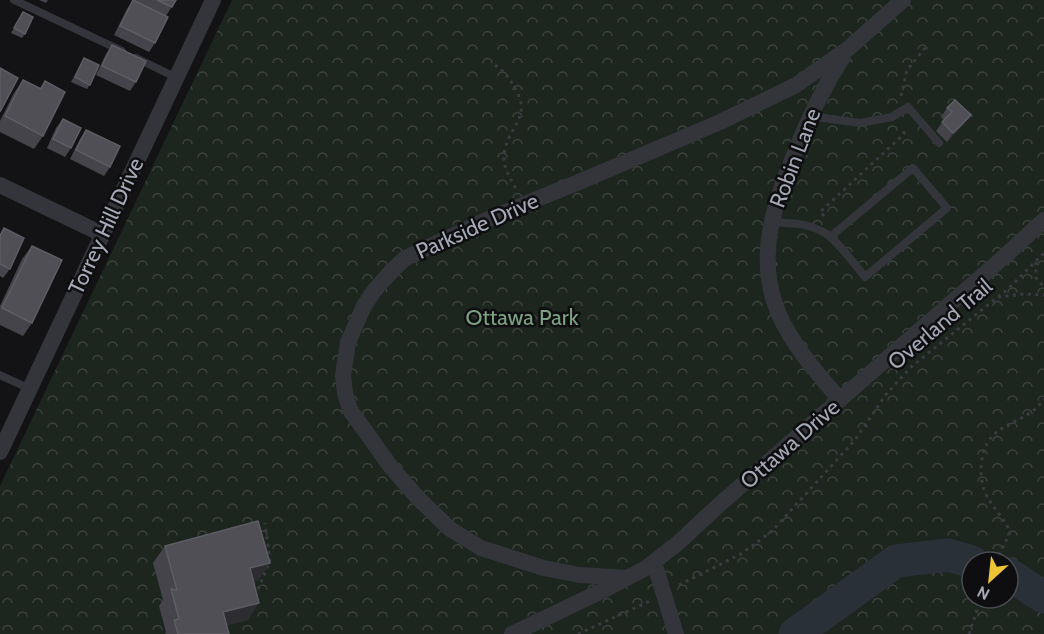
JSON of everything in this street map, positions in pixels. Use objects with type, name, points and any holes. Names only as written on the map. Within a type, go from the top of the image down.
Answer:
[{"type":"street","name":"Torrey Hill Drive","points":[[0,452],[213,0]]},
{"type":"street","name":"Parkside Drive","points":[[627,578],[580,575],[544,568],[496,554],[465,539],[432,513],[391,467],[350,410],[343,376],[348,342],[364,306],[374,291],[404,259],[493,217],[599,174],[750,108],[796,85],[849,48],[903,0]]},
{"type":"street","name":"Robin Lane","points":[[840,399],[801,351],[785,327],[774,302],[768,276],[768,249],[771,222],[779,193],[810,116],[849,48]]},
{"type":"street","points":[[0,186],[102,234]]},
{"type":"street","name":"Ottawa Drive","points":[[512,634],[627,578],[654,562],[1044,220]]},
{"type":"street","points":[[654,562],[676,634]]},
{"type":"lane","points":[[14,0],[177,78]]},
{"type":"lane","points":[[810,116],[860,123],[892,117],[908,107],[939,143]]},
{"type":"lane","points":[[771,222],[809,226],[833,234],[866,277],[947,208],[913,168],[833,234]]},
{"type":"lane","points":[[0,375],[30,389]]},
{"type":"path","points":[[833,234],[820,212],[904,134],[901,120],[901,95],[907,70],[926,47]]},
{"type":"path","points":[[495,65],[510,79],[521,100],[522,112],[507,139],[504,155],[505,165],[524,204]]},
{"type":"path","name":"Overland Trail","points":[[578,634],[644,604],[741,554],[772,531],[855,440],[887,393],[901,377],[1009,288],[1044,253]]},
{"type":"path","points":[[1036,261],[1036,278],[1044,287]]},
{"type":"path","points":[[998,297],[1024,294],[1044,295]]},
{"type":"path","points":[[1001,550],[1010,532],[1006,522],[985,492],[981,480],[983,451],[995,432],[1032,412],[1044,399]]},
{"type":"path","points":[[250,599],[256,595],[270,561],[265,523]]},
{"type":"path","points":[[969,634],[977,610]]},
{"type":"green space","name":"Ottawa Park","points":[[232,0],[1044,0],[1044,634],[0,634],[0,486]]},
{"type":"building","points":[[133,0],[168,17],[155,43],[120,26]]},
{"type":"building","points":[[157,0],[176,0],[172,7]]},
{"type":"building","points":[[23,12],[33,17],[25,34],[14,28]]},
{"type":"building","points":[[112,45],[146,61],[136,82],[102,66]]},
{"type":"building","points":[[84,58],[99,65],[90,85],[75,77]]},
{"type":"building","points":[[0,68],[18,78],[0,112]]},
{"type":"building","points":[[23,80],[41,89],[45,81],[65,92],[43,136],[5,116]]},
{"type":"building","points":[[955,100],[971,115],[953,133],[942,122],[952,112],[947,108]]},
{"type":"building","points":[[63,119],[81,128],[71,148],[53,139]]},
{"type":"building","points":[[86,130],[120,146],[110,167],[76,150]]},
{"type":"building","points":[[4,228],[24,238],[10,269],[0,264],[0,236]]},
{"type":"building","points":[[32,246],[62,260],[32,323],[2,308]]},
{"type":"building","points":[[258,521],[270,563],[250,568],[259,603],[223,612],[229,634],[178,634],[174,620],[179,619],[171,589],[177,590],[165,546]]},
{"type":"waterway","points":[[795,634],[896,561],[948,555],[960,558]]},
{"type":"waterway","points":[[1020,582],[1044,597]]}]
